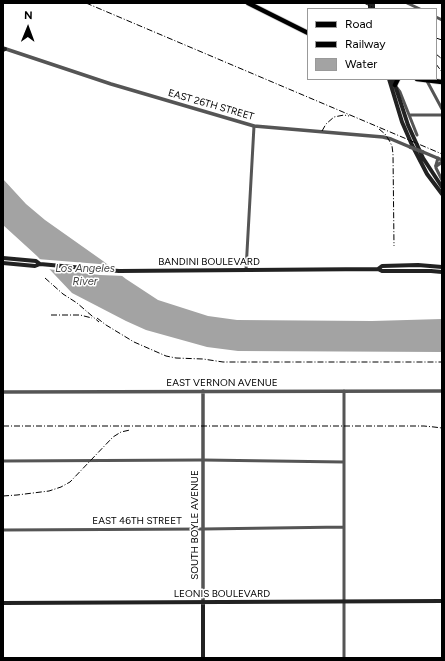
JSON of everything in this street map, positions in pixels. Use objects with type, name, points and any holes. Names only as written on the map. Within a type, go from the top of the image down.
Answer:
[{"type":"main road","points":[[248,3],[307,32]]},
{"type":"main road","points":[[389,80],[402,122],[412,145],[427,174],[442,194]]},
{"type":"main road","points":[[393,80],[408,125],[423,158],[442,187]]},
{"type":"main road","points":[[395,85],[398,80]]},
{"type":"main road","points":[[426,80],[442,82]]},
{"type":"main road","name":"BANDINI BOULEVARD","points":[[3,258],[36,261],[40,264]]},
{"type":"main road","name":"BANDINI BOULEVARD","points":[[3,263],[35,266],[40,264],[119,270],[246,270],[378,268],[382,266],[418,265],[442,266]]},
{"type":"main road","name":"BANDINI BOULEVARD","points":[[378,268],[382,271],[442,272]]},
{"type":"main road","name":"LEONIS BOULEVARD","points":[[3,603],[442,601]]},
{"type":"main road","name":"SOUTH BOYLE AVENUE","points":[[203,602],[203,658]]},
{"type":"street","points":[[407,3],[418,8]]},
{"type":"street","name":"EAST 26TH STREET","points":[[4,49],[111,84],[254,126],[391,138],[441,160]]},
{"type":"street","points":[[426,80],[442,109]]},
{"type":"street","points":[[395,85],[400,92],[417,135]]},
{"type":"street","points":[[409,115],[442,115]]},
{"type":"street","points":[[246,270],[254,126]]},
{"type":"street","points":[[441,160],[436,166],[442,180]]},
{"type":"street","name":"SOUTH BOYLE AVENUE","points":[[203,391],[203,602]]},
{"type":"street","points":[[344,391],[344,658]]},
{"type":"street","name":"EAST VERNON AVENUE","points":[[3,392],[442,391]]},
{"type":"street","points":[[3,461],[203,460],[344,462]]},
{"type":"street","name":"EAST 46TH STREET","points":[[3,530],[344,527]]},
{"type":"water","name":"Los Angeles River","points":[[3,179],[26,204],[45,220],[126,279],[158,300],[208,316],[237,320],[372,321],[442,319],[442,352],[238,351],[207,347],[146,330],[72,293],[37,256],[3,225]]},
{"type":"pier","points":[[37,259],[112,265],[125,276],[100,275],[47,269]]},
{"type":"railway","points":[[86,3],[442,154]]},
{"type":"railway","points":[[364,3],[374,8]]},
{"type":"railway","points":[[437,38],[442,40]]},
{"type":"railway","points":[[437,55],[442,59]]},
{"type":"railway","points":[[437,65],[442,72]]},
{"type":"railway","points":[[322,131],[326,124],[334,117],[344,115],[349,116]]},
{"type":"railway","points":[[379,129],[385,134],[392,146],[394,246]]},
{"type":"railway","points":[[45,278],[99,322]]},
{"type":"railway","points":[[51,315],[80,315],[92,318]]},
{"type":"railway","points":[[97,318],[134,342],[166,356],[176,358],[203,359],[223,362],[442,362]]},
{"type":"railway","points":[[3,426],[424,426],[442,428]]},
{"type":"railway","points":[[3,496],[49,491],[61,487],[70,482],[113,437],[121,432],[130,430]]}]
